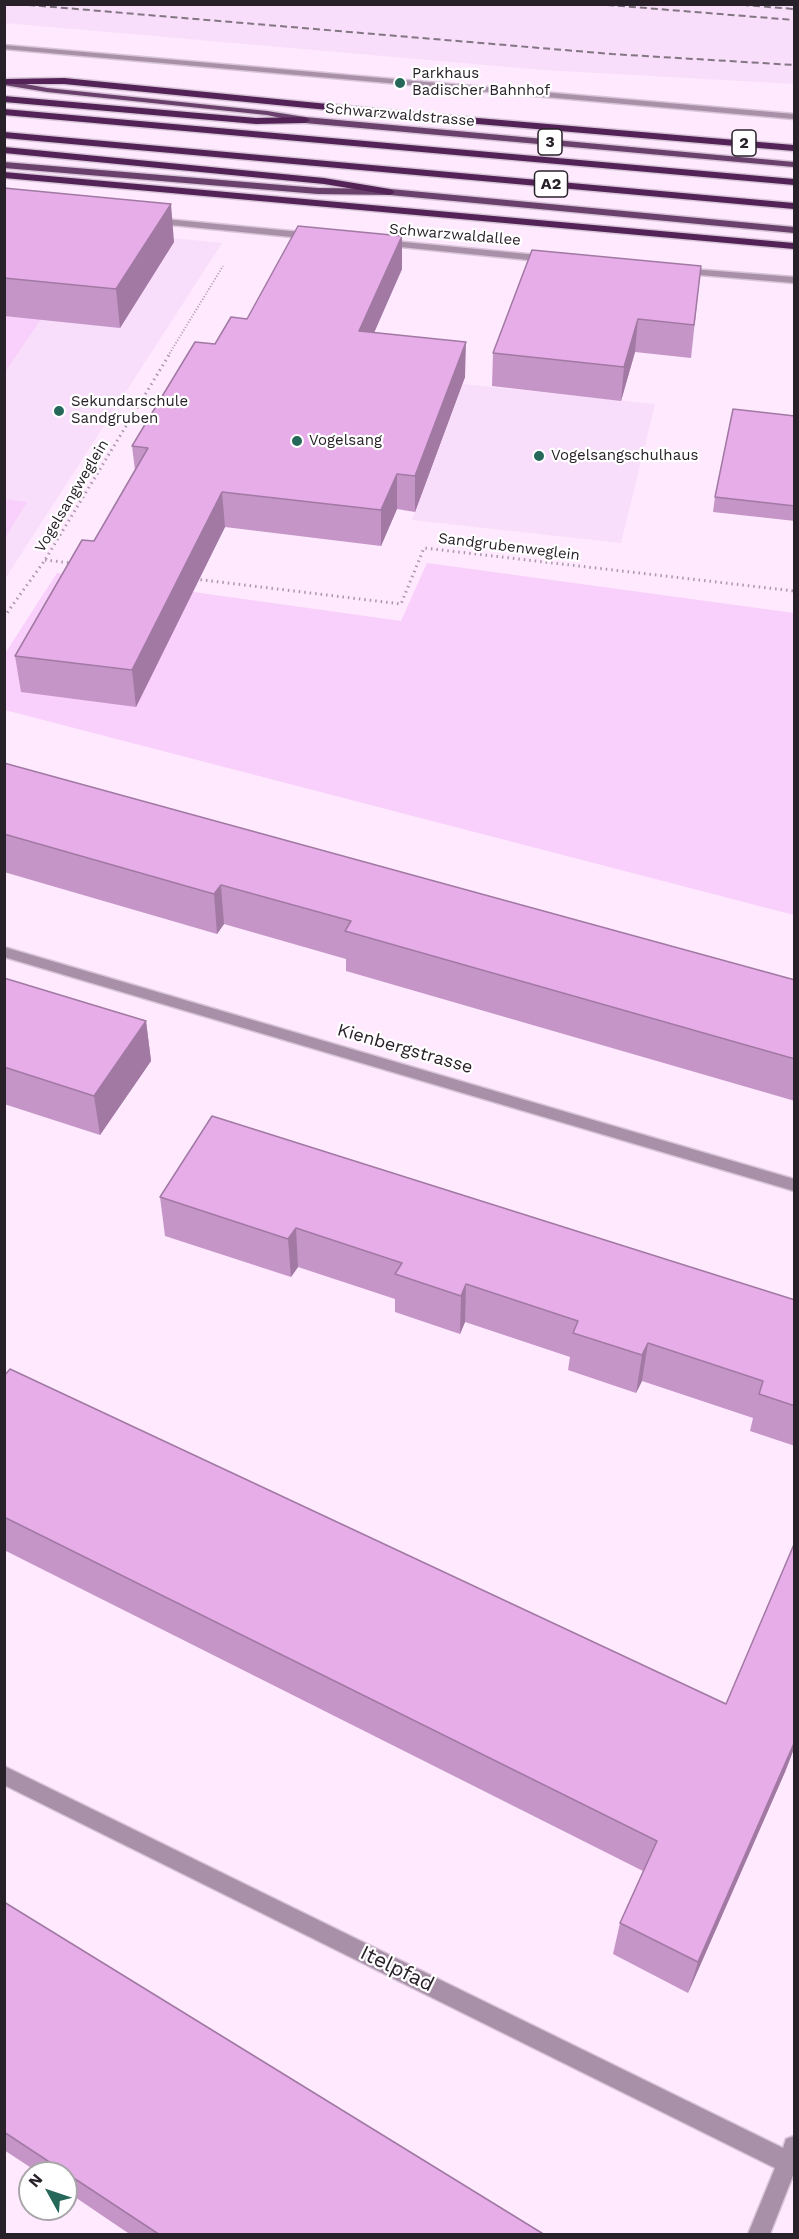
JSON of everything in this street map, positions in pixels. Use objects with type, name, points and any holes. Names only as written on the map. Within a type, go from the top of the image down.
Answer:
[{"type":"highway","name":"2","points":[[6,82],[64,81],[795,148]]},
{"type":"highway","points":[[4,99],[256,120],[305,120]]},
{"type":"highway","name":"A2","points":[[4,112],[795,183]]},
{"type":"highway","name":"A2","points":[[4,135],[795,206]]},
{"type":"highway","points":[[4,150],[324,182],[390,192]]},
{"type":"highway","points":[[4,175],[795,246]]},
{"type":"main road","name":"Schwarzwaldstrasse","points":[[6,82],[47,90],[305,120],[795,165]]},
{"type":"main road","points":[[4,165],[318,191],[390,192],[795,230]]},
{"type":"street","points":[[4,47],[795,117]]},
{"type":"street","points":[[142,220],[328,237]]},
{"type":"street","name":"Schwarzwaldallee","points":[[375,242],[562,260]]},
{"type":"street","points":[[667,270],[795,280]]},
{"type":"street","name":"Kienbergstrasse","points":[[4,952],[795,1185]]},
{"type":"street","name":"Itelpfad","points":[[4,1775],[792,2155]]},
{"type":"street","points":[[759,2235],[792,2155]]},
{"type":"path","name":"Vogelsangweglein","points":[[4,617],[45,560],[246,230]]},
{"type":"path","name":"Sandgrubenweglein","points":[[188,578],[401,604],[424,548],[795,591]]},
{"type":"path","points":[[45,560],[81,564]]},
{"type":"shaded area","points":[[4,5],[794,5],[794,84],[543,70],[5,23]]},
{"type":"shaded area","name":"Sekundarschule Sandgruben","points":[[5,221],[222,243],[5,579]]},
{"type":"shaded area","points":[[5,316],[41,319],[5,372]]},
{"type":"shaded area","name":"Vogelsangschulhaus","points":[[463,384],[655,404],[621,543],[412,520]]},
{"type":"shaded area","points":[[4,499],[27,502],[5,538]]},
{"type":"shaded area","points":[[427,563],[794,613],[794,915],[5,710],[4,655],[57,573],[401,621]]},
{"type":"building","points":[[4,188],[171,204],[116,289],[4,278]]},
{"type":"building","points":[[298,226],[402,236],[359,331],[466,342],[415,476],[397,474],[381,510],[222,492],[132,670],[15,656],[82,540],[94,541],[148,448],[132,446],[195,342],[215,344],[231,317],[247,319]]},
{"type":"building","points":[[532,250],[701,266],[694,325],[638,319],[624,367],[493,353]]},
{"type":"building","points":[[733,409],[795,416],[795,506],[715,497]]},
{"type":"building","points":[[4,763],[795,980],[795,1059],[345,931],[351,921],[221,885],[214,894],[4,834]]},
{"type":"building","points":[[4,978],[146,1021],[94,1096],[4,1067]]},
{"type":"building","points":[[212,1116],[795,1300],[795,1406],[759,1394],[763,1381],[648,1343],[642,1355],[573,1333],[578,1321],[466,1284],[461,1296],[395,1274],[402,1263],[296,1228],[288,1239],[160,1197]]},
{"type":"building","points":[[10,1369],[726,1704],[795,1542],[795,1741],[698,1962],[620,1923],[657,1841],[4,1517],[4,1376]]},
{"type":"building","points":[[4,1902],[545,2235],[160,2235],[78,2181],[78,2161],[48,2161],[4,2132]]},
{"type":"railway","points":[[17,4],[612,54],[794,65]]},
{"type":"railway","points":[[596,4],[794,20]]},
{"type":"railway","points":[[731,4],[794,9]]},
{"type":"place","name":"Parkhaus Badischer Bahnhof","points":[[400,83]]},
{"type":"place","name":"Sekundarschule Sandgruben","points":[[59,411]]},
{"type":"place","name":"Vogelsang","points":[[297,441]]},
{"type":"place","name":"Vogelsangschulhaus","points":[[539,456]]}]
